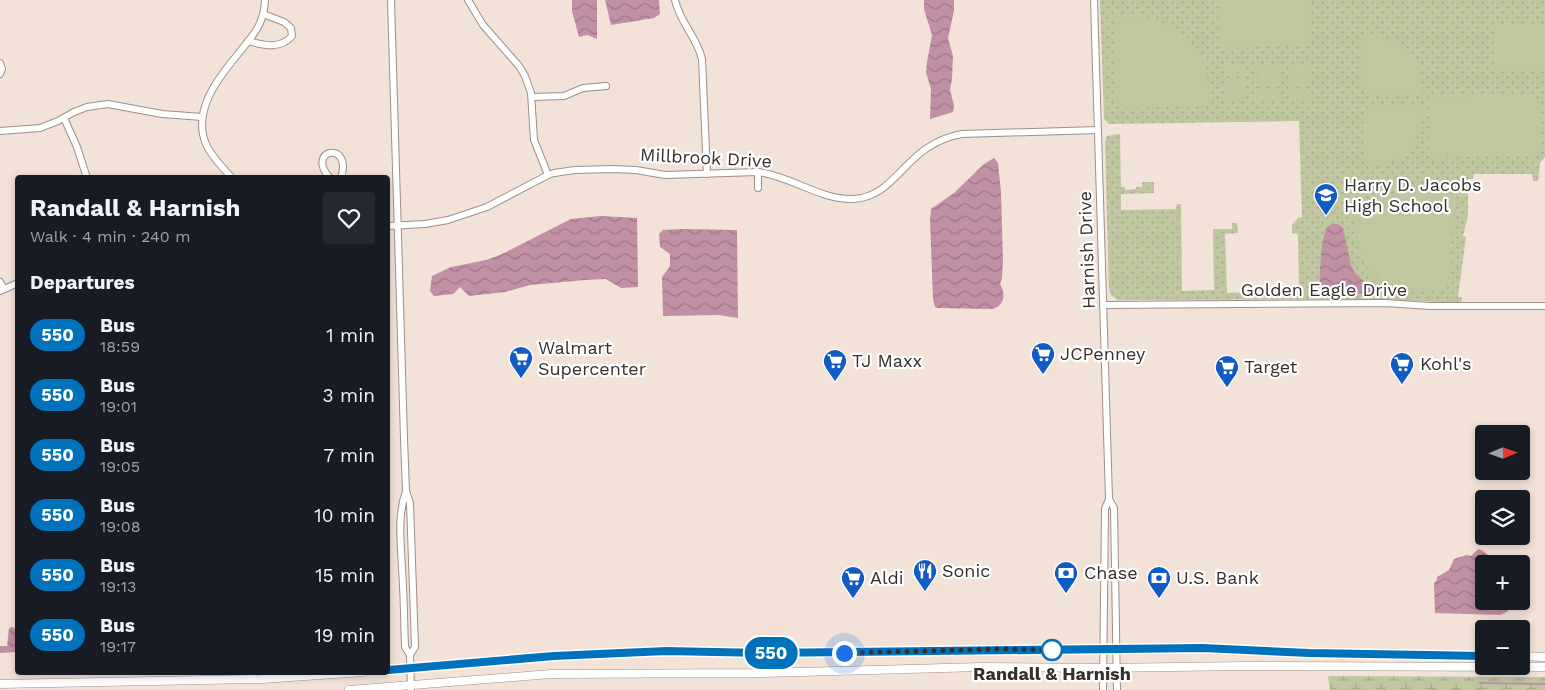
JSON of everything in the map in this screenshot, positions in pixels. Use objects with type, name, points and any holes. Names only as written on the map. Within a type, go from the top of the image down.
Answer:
[{"type":"main road","points":[[390,670],[554,656],[666,651],[763,653],[1203,648],[1309,653],[1475,656]]},
{"type":"main road","points":[[1530,656],[1545,657]]},
{"type":"main road","points":[[349,690],[411,688],[552,674],[763,673],[981,667],[1545,666]]},
{"type":"main road","points":[[0,684],[254,679],[316,675]]},
{"type":"street","points":[[230,175],[206,144],[202,117],[214,86],[259,28],[265,0]]},
{"type":"street","points":[[391,0],[406,491],[410,503],[415,647],[410,655],[411,688]]},
{"type":"street","points":[[468,0],[483,25],[522,70],[532,97],[534,140],[548,174]]},
{"type":"street","points":[[675,0],[678,13],[696,44],[702,60],[707,174]]},
{"type":"street","name":"Harnish Drive","points":[[1094,0],[1109,499],[1114,508],[1117,690]]},
{"type":"street","points":[[248,41],[265,46],[277,45],[287,42],[292,36],[291,28],[284,22],[263,14]]},
{"type":"street","points":[[0,63],[2,69],[0,74]]},
{"type":"street","points":[[532,97],[564,96],[583,88],[606,86]]},
{"type":"street","points":[[0,131],[40,128],[87,107],[108,104],[162,114],[202,117]]},
{"type":"street","points":[[64,118],[86,175]]},
{"type":"street","name":"Millbrook Drive","points":[[390,226],[446,221],[486,207],[548,174],[575,170],[636,170],[665,175],[758,172],[773,175],[837,199],[863,198],[877,194],[891,183],[926,148],[952,136],[970,133],[1098,130]]},
{"type":"street","points":[[327,175],[323,170],[321,163],[322,158],[330,152],[336,153],[343,161],[341,175]]},
{"type":"street","points":[[758,172],[758,188]]},
{"type":"street","points":[[0,282],[2,290],[15,284]]},
{"type":"street","name":"Golden Eagle Drive","points":[[1103,305],[1385,304],[1545,306]]},
{"type":"street","points":[[406,491],[401,504],[399,533],[405,648],[410,655]]},
{"type":"street","name":"Harnish Drive","points":[[1103,690],[1104,509],[1109,499]]},
{"type":"green space","name":"Harry D. Jacobs High School","points":[[1100,0],[1545,0],[1545,157],[1540,163],[1538,181],[1533,181],[1532,174],[1474,174],[1473,179],[1468,179],[1468,215],[1463,236],[1466,237],[1458,297],[1462,297],[1462,301],[1459,303],[1382,299],[1118,300],[1111,295],[1109,290],[1105,142],[1107,136],[1120,134],[1121,187],[1125,187],[1125,190],[1136,189],[1136,187],[1142,187],[1142,182],[1154,182],[1154,193],[1121,194],[1121,210],[1176,209],[1177,204],[1181,204],[1182,291],[1214,290],[1213,229],[1232,229],[1232,223],[1237,223],[1238,233],[1225,234],[1227,293],[1299,291],[1298,234],[1292,233],[1292,225],[1298,218],[1302,217],[1299,121],[1109,124],[1104,119]]},
{"type":"green space","points":[[1220,0],[1308,0],[1309,46],[1221,48]]},
{"type":"green space","points":[[1130,16],[1156,20],[1178,31],[1187,38],[1201,58],[1206,71],[1209,106],[1122,108],[1117,103],[1114,17]]},
{"type":"green space","points":[[1496,26],[1545,26],[1545,69],[1496,69]]},
{"type":"green space","points":[[1360,36],[1374,36],[1386,39],[1397,43],[1406,50],[1419,69],[1423,95],[1369,96],[1362,89]]},
{"type":"green space","points":[[1311,63],[1311,73],[1290,74],[1290,64]]},
{"type":"green space","points":[[1278,64],[1278,74],[1257,74],[1257,65]]},
{"type":"green space","points":[[1224,65],[1245,65],[1245,75],[1224,75]]},
{"type":"green space","points":[[1311,76],[1311,86],[1290,86],[1290,77]]},
{"type":"green space","points":[[1257,77],[1278,77],[1278,87],[1257,87]]},
{"type":"green space","points":[[1224,78],[1245,78],[1245,87],[1225,88]]},
{"type":"green space","points":[[1290,89],[1311,89],[1311,98],[1290,99]]},
{"type":"green space","points":[[1245,90],[1245,100],[1225,100],[1224,91]]},
{"type":"green space","points":[[1257,90],[1278,90],[1278,99],[1257,100]]},
{"type":"green space","points":[[1537,94],[1539,155],[1432,158],[1430,97]]},
{"type":"green space","points":[[1424,105],[1420,131],[1409,150],[1390,162],[1364,167],[1363,112],[1370,106]]},
{"type":"green space","points":[[1446,188],[1456,198],[1447,289],[1409,289],[1388,284],[1376,276],[1367,267],[1361,256],[1356,230],[1355,200]]},
{"type":"green space","points":[[1328,676],[1545,677],[1545,690],[1330,690]]},
{"type":"water","points":[[572,0],[597,0],[597,39],[587,35],[579,37],[572,11]]},
{"type":"water","points":[[605,0],[659,0],[660,14],[654,18],[611,25]]},
{"type":"water","points":[[924,0],[954,0],[954,11],[948,38],[953,56],[950,90],[954,105],[953,112],[930,119],[931,89],[926,72],[932,35],[924,9]]},
{"type":"water","points":[[994,158],[998,163],[1001,192],[1003,260],[1000,284],[1004,296],[1002,302],[992,309],[935,307],[933,299],[931,209],[954,193],[984,164]]},
{"type":"water","points":[[601,216],[637,218],[638,287],[621,288],[606,279],[530,285],[505,292],[469,296],[460,287],[453,294],[434,296],[430,291],[432,276],[451,267],[486,260],[500,255],[571,219]]},
{"type":"water","points":[[1338,224],[1343,228],[1351,265],[1355,273],[1371,288],[1371,292],[1337,294],[1320,291],[1322,247],[1328,226]]},
{"type":"water","points":[[663,230],[737,230],[738,318],[719,315],[663,316],[662,277],[670,266],[670,254],[660,247],[659,234]]},
{"type":"water","points":[[1478,549],[1488,555],[1475,555],[1475,610],[1508,611],[1501,615],[1435,613],[1434,583],[1437,577],[1449,570],[1454,559],[1466,555],[1471,556]]},
{"type":"water","points":[[13,627],[15,629],[15,652],[0,653],[0,646],[7,646],[9,628]]},
{"type":"waterway","points":[[1480,683],[1545,684]]},
{"type":"bus line","name":"550","points":[[390,670],[554,656],[666,651],[763,653],[1203,648],[1309,653],[1475,656]]},
{"type":"place","name":"Harry D. Jacobs High School","points":[[1326,216]]},
{"type":"place","name":"JCPenney","points":[[1043,375]]},
{"type":"place","name":"Walmart Supercenter","points":[[521,379]]},
{"type":"place","name":"TJ Maxx","points":[[835,382]]},
{"type":"place","name":"Kohl's","points":[[1402,385]]},
{"type":"place","name":"Target","points":[[1227,388]]},
{"type":"place","name":"Sonic","points":[[925,592]]},
{"type":"place","name":"Chase","points":[[1066,594]]},
{"type":"place","name":"Aldi","points":[[853,599]]},
{"type":"place","name":"U.S. Bank","points":[[1159,599]]},
{"type":"place","name":"Randall & Harnish","points":[[1052,650]]},
{"type":"route","points":[[844,653],[1000,649],[1055,650],[1052,650]]}]
